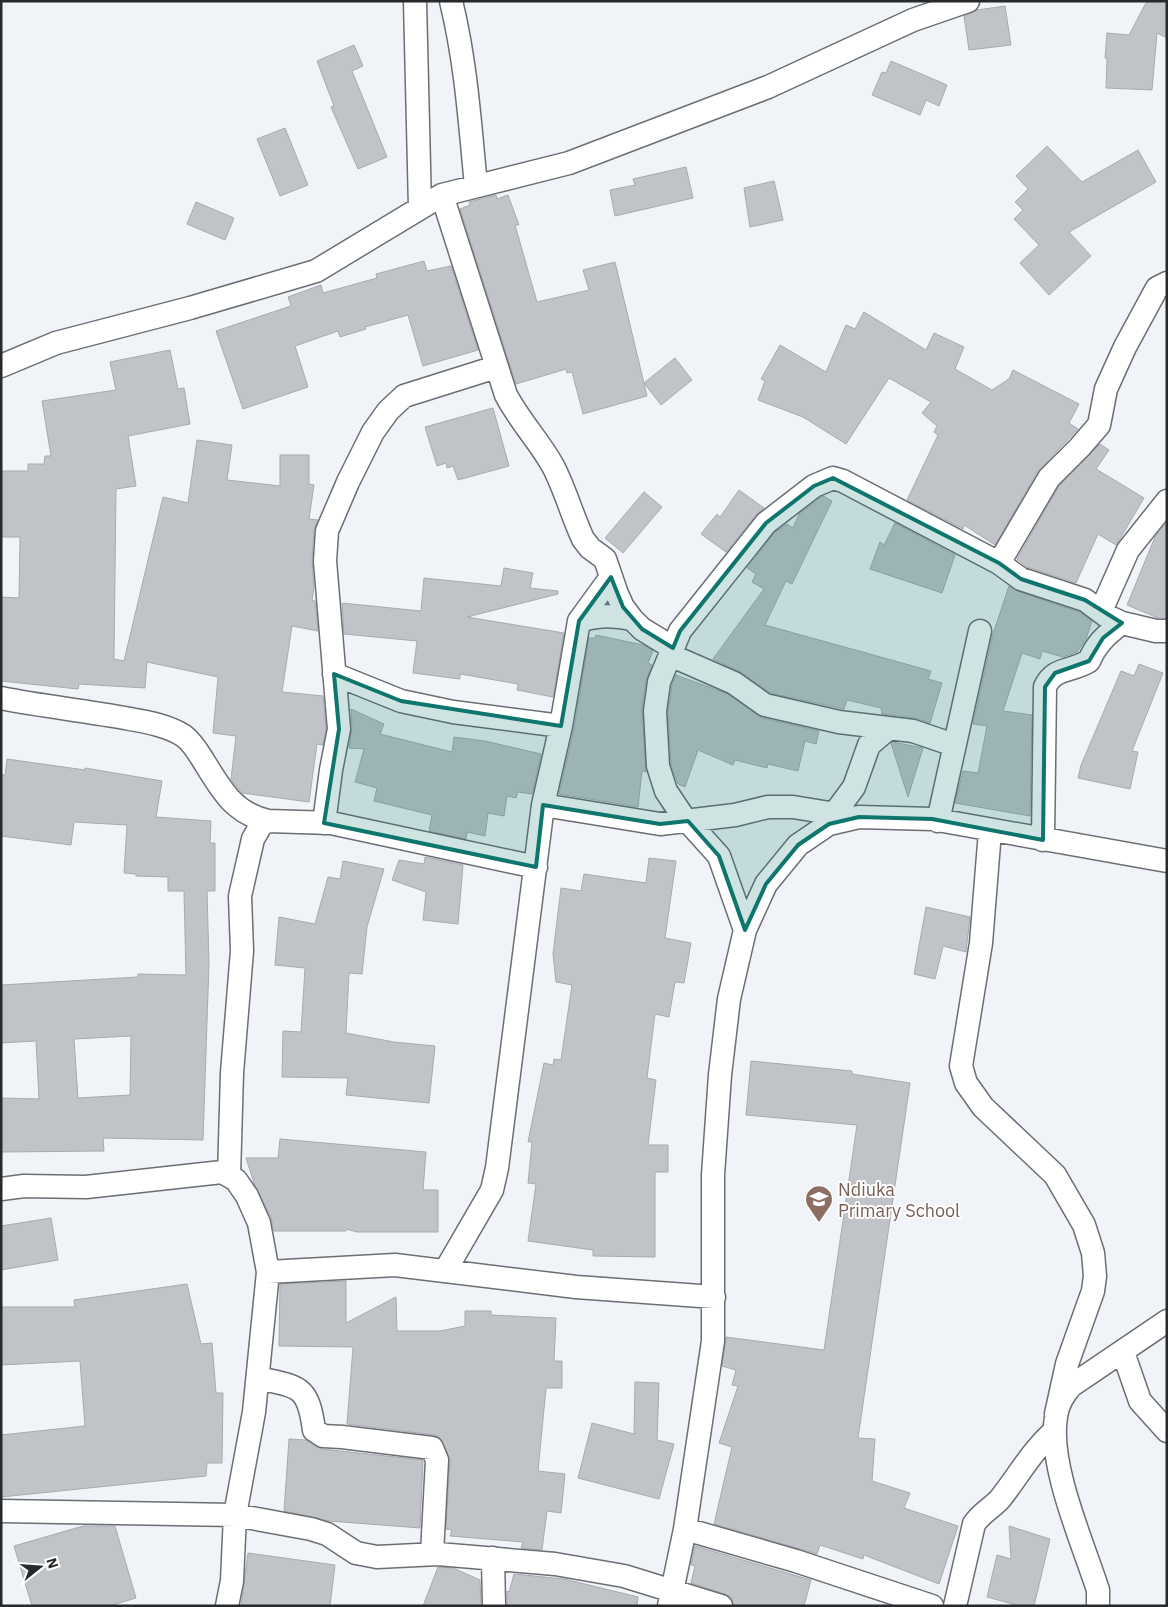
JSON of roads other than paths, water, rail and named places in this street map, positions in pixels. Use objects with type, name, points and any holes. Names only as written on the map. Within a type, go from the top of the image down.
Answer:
[{"type":"street","points":[[415,1],[420,208]]},
{"type":"street","points":[[452,1],[459,31],[465,75],[476,186]]},
{"type":"street","points":[[1,366],[56,343],[190,308],[316,271],[442,195],[570,163],[768,87],[913,20],[968,1]]},
{"type":"street","points":[[442,195],[496,367],[514,411],[541,446],[555,470],[583,539],[590,548],[605,559],[623,607],[642,629],[672,652],[734,683],[766,705],[839,722],[913,731],[954,745]]},
{"type":"street","points":[[999,563],[1048,478],[1080,448],[1099,425],[1106,389],[1125,347],[1157,288],[1167,283]]},
{"type":"street","points":[[324,822],[339,729],[325,561],[328,531],[348,482],[373,432],[388,411],[404,396],[496,367]]},
{"type":"street","points":[[745,930],[718,856],[688,821],[666,791],[658,766],[655,711],[660,682],[680,631],[766,524],[806,491],[833,478],[843,481],[999,563],[1021,579],[1085,600],[1122,623],[1156,631],[1167,631]]},
{"type":"street","points":[[1102,611],[1128,550],[1167,501]]},
{"type":"street","points":[[445,1271],[492,1190],[498,1160],[543,805],[561,726],[579,621],[611,577]]},
{"type":"street","points":[[579,621],[596,616],[612,615],[632,618]]},
{"type":"street","points":[[1043,840],[1045,734],[1043,704],[1045,687],[1049,677],[1055,673],[1088,661],[1094,648],[1122,623]]},
{"type":"street","points":[[938,821],[980,631]]},
{"type":"street","points":[[334,674],[400,701],[453,712],[561,726]]},
{"type":"street","points":[[1,698],[136,720],[172,730],[185,737],[196,749],[220,787],[237,807],[252,817],[268,821],[324,822],[536,867]]},
{"type":"street","points":[[834,814],[854,787],[869,745],[889,728]]},
{"type":"street","points":[[543,805],[660,824],[735,815],[768,807],[793,808],[859,817],[938,821],[1167,861]]},
{"type":"street","points":[[670,1598],[685,1529],[714,1341],[714,1175],[720,1075],[729,999],[745,930],[766,884],[798,845],[829,824],[859,817]]},
{"type":"street","points":[[229,1176],[232,1073],[242,951],[240,896],[253,839],[261,825],[268,821]]},
{"type":"street","points":[[990,831],[981,943],[961,1066],[966,1083],[983,1107],[1054,1175],[1084,1225],[1093,1253],[1093,1291],[1068,1364],[1055,1423],[1058,1464],[1098,1590],[1098,1606]]},
{"type":"street","points":[[1,1189],[24,1186],[86,1187],[208,1172],[222,1172],[236,1180],[247,1196],[259,1223],[268,1272],[254,1412],[235,1515],[232,1581],[227,1606]]},
{"type":"street","points":[[268,1272],[395,1265],[576,1287],[714,1297]]},
{"type":"street","points":[[955,1606],[974,1524],[978,1518],[998,1501],[1055,1423],[1064,1394],[1071,1386],[1093,1370],[1123,1352],[1167,1321]]},
{"type":"street","points":[[1123,1352],[1140,1401],[1167,1431]]},
{"type":"street","points":[[258,1378],[291,1385],[301,1390],[310,1407],[314,1430],[323,1436],[432,1448],[437,1460],[432,1554]]},
{"type":"street","points":[[1,1510],[235,1515],[311,1529],[327,1534],[356,1553],[377,1557],[432,1554],[521,1559],[592,1569],[624,1576],[670,1598],[721,1606]]},
{"type":"street","points":[[685,1529],[796,1561],[877,1597],[932,1606]]},
{"type":"street","points":[[493,1558],[494,1606]]},
{"type":"place","name":"Ndiuka Primary School","points":[[819,1223]]}]
